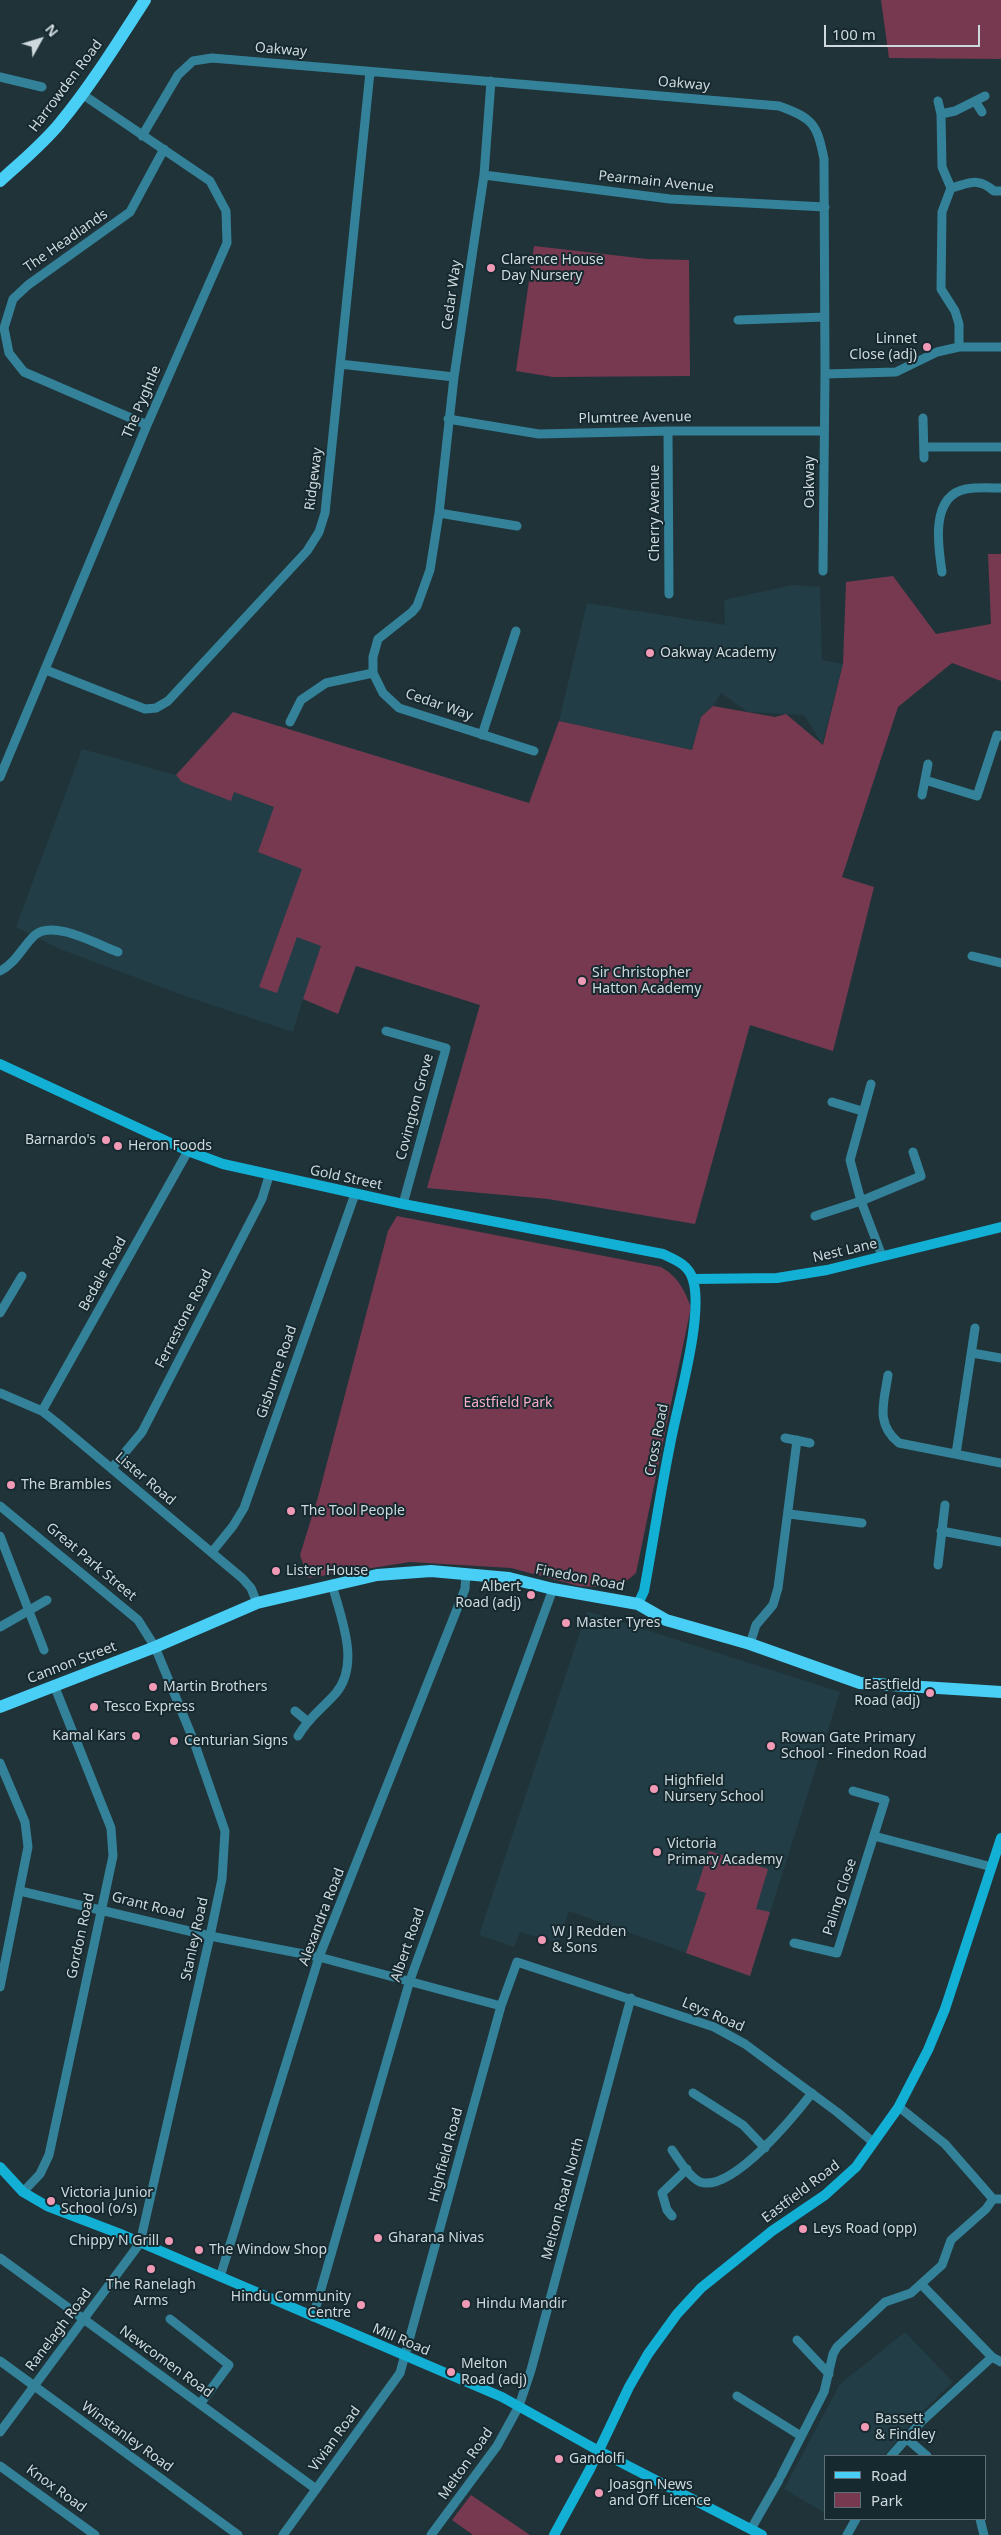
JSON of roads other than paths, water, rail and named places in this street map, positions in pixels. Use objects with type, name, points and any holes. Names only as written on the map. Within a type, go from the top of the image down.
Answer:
[{"type":"main road","name":"Harrowden Road","points":[[0,181],[35,150],[60,123],[82,94],[145,0]]},
{"type":"main road","name":"Finedon Road","points":[[155,1647],[257,1603],[377,1575],[430,1571],[508,1578],[553,1589],[638,1604],[666,1620],[750,1644],[860,1683],[1000,1693]]},
{"type":"main road","name":"Cannon Street","points":[[0,1707],[155,1647]]},
{"type":"street","name":"Oakway","points":[[142,136],[178,74],[193,60],[212,58],[779,106],[804,114],[819,134],[824,159],[826,374],[823,571]]},
{"type":"street","name":"Ridgeway","points":[[46,670],[145,709],[156,708],[168,701],[307,551],[319,532],[325,513],[370,72]]},
{"type":"street","points":[[0,76],[42,87]]},
{"type":"street","name":"Cedar Way","points":[[490,81],[484,175],[448,419],[439,513],[430,570],[422,597],[412,612],[378,639],[373,657],[373,673],[384,693],[399,708],[534,751]]},
{"type":"street","name":"The Pyghtle","points":[[0,777],[147,425],[227,243],[226,210],[210,181],[82,94]]},
{"type":"street","points":[[941,114],[955,111],[985,96]]},
{"type":"street","points":[[938,101],[941,114],[942,167],[952,188],[942,212],[942,289],[959,324],[959,347]]},
{"type":"street","points":[[975,101],[982,112]]},
{"type":"street","name":"The Headlands","points":[[147,425],[24,372],[9,353],[4,328],[13,299],[28,285],[130,212],[164,149]]},
{"type":"street","name":"Pearmain Avenue","points":[[484,175],[670,200],[825,207]]},
{"type":"street","points":[[952,188],[978,181],[986,183],[994,191],[1001,191]]},
{"type":"street","points":[[738,320],[825,317]]},
{"type":"street","points":[[826,374],[896,372],[937,352],[959,347],[1001,347]]},
{"type":"street","points":[[340,364],[454,377]]},
{"type":"street","points":[[924,418],[924,458]]},
{"type":"street","name":"Plumtree Avenue","points":[[448,419],[540,434],[668,431],[824,432]]},
{"type":"street","name":"Cherry Avenue","points":[[668,431],[669,594]]},
{"type":"street","points":[[924,447],[1001,447]]},
{"type":"street","points":[[942,572],[939,551],[940,513],[950,497],[965,489],[1001,488]]},
{"type":"street","points":[[439,513],[517,526]]},
{"type":"street","name":"Cedar Way","points":[[482,735],[516,631]]},
{"type":"street","points":[[290,722],[301,700],[326,683],[373,673]]},
{"type":"street","points":[[925,780],[977,796],[997,735],[1001,736]]},
{"type":"street","points":[[922,795],[928,764]]},
{"type":"street","points":[[0,971],[13,962],[35,935],[43,930],[54,929],[66,932],[118,952]]},
{"type":"street","points":[[972,956],[1001,964]]},
{"type":"street","name":"Covington Grove","points":[[386,1031],[446,1048],[403,1204]]},
{"type":"street","name":"Gold Street","points":[[0,1064],[188,1151],[223,1164],[269,1176],[403,1204],[663,1254],[683,1264],[693,1279]]},
{"type":"street","points":[[871,1084],[850,1158],[861,1201],[882,1256]]},
{"type":"street","points":[[832,1102],[862,1111]]},
{"type":"street","name":"Bedale Road","points":[[42,1411],[188,1151]]},
{"type":"street","points":[[815,1216],[861,1201],[921,1176],[913,1152]]},
{"type":"street","name":"Ferrestone Road","points":[[112,1468],[142,1432],[262,1198],[269,1176]]},
{"type":"street","name":"Gisburne Road","points":[[212,1552],[234,1526],[244,1508],[355,1194]]},
{"type":"street","name":"Nest Lane","points":[[693,1279],[777,1278],[827,1270],[1001,1227]]},
{"type":"street","points":[[0,1313],[22,1276]]},
{"type":"street","name":"Cross Road","points":[[638,1604],[644,1591],[669,1447],[694,1326],[696,1302],[693,1279]]},
{"type":"street","points":[[956,1454],[975,1328]]},
{"type":"street","points":[[972,1352],[1001,1358]]},
{"type":"street","points":[[888,1376],[883,1411],[889,1434],[899,1443],[1001,1463]]},
{"type":"street","name":"Lister Road","points":[[0,1393],[42,1411],[112,1468],[212,1552],[251,1588],[257,1603]]},
{"type":"street","points":[[785,1438],[810,1443]]},
{"type":"street","points":[[750,1644],[756,1625],[773,1604],[778,1588],[797,1440]]},
{"type":"street","points":[[938,1565],[945,1505]]},
{"type":"street","name":"Great Park Street","points":[[0,1506],[138,1620],[155,1647]]},
{"type":"street","points":[[789,1514],[862,1523]]},
{"type":"street","points":[[941,1531],[1001,1542]]},
{"type":"street","points":[[0,1536],[44,1650]]},
{"type":"street","name":"Alexandra Road","points":[[220,2277],[319,1957],[465,1589],[466,1573]]},
{"type":"street","points":[[298,1736],[306,1721],[338,1691],[348,1667],[346,1638],[332,1584]]},
{"type":"street","name":"Albert Road","points":[[313,2317],[410,1980],[553,1589]]},
{"type":"street","points":[[0,1627],[47,1600]]},
{"type":"street","name":"Stanley Road","points":[[140,2243],[222,1880],[225,1831],[193,1739],[155,1647]]},
{"type":"street","name":"Gordon Road","points":[[23,2192],[40,2174],[50,2155],[113,1856],[111,1828],[54,1686]]},
{"type":"street","points":[[295,1711],[306,1721]]},
{"type":"street","points":[[0,1763],[25,1822],[28,1847],[20,1892],[4,1953],[0,1987]]},
{"type":"street","name":"Paling Close","points":[[794,1942],[837,1952],[885,1800],[853,1791]]},
{"type":"street","points":[[874,1836],[992,1867]]},
{"type":"street","name":"Eastfield Road","points":[[554,2535],[648,2354],[677,2314],[701,2288],[772,2231],[825,2195],[856,2167],[899,2106],[928,2050],[945,2009],[1001,1838]]},
{"type":"street","name":"Grant Road","points":[[20,1892],[101,1909],[210,1936],[319,1957],[501,2006]]},
{"type":"street","name":"Leys Road","points":[[516,1962],[631,1998],[714,2027],[745,2044],[812,2093],[872,2142]]},
{"type":"street","name":"Highfield Road","points":[[406,2357],[501,2006],[516,1962]]},
{"type":"street","name":"Melton Road North","points":[[519,2406],[534,2360],[631,1998]]},
{"type":"street","points":[[693,2093],[743,2125],[765,2148]]},
{"type":"street","points":[[672,2150],[687,2170],[700,2182],[718,2181],[765,2148],[784,2129],[812,2093]]},
{"type":"street","points":[[751,2529],[780,2478],[824,2392],[833,2354],[837,2347],[885,2302],[911,2293],[942,2265],[951,2240],[997,2199],[945,2144],[899,2106]]},
{"type":"street","name":"Mill Road","points":[[0,2167],[23,2192],[47,2206],[140,2243],[519,2406],[599,2451],[762,2535]]},
{"type":"street","points":[[672,2216],[667,2210],[662,2192],[687,2170]]},
{"type":"street","name":"Ranelagh Road","points":[[0,2432],[140,2243]]},
{"type":"street","name":"Newcomen Road","points":[[0,2258],[316,2489]]},
{"type":"street","points":[[921,2284],[992,2357],[1001,2362]]},
{"type":"street","points":[[170,2319],[229,2364],[200,2404]]},
{"type":"street","points":[[797,2340],[829,2374]]},
{"type":"street","name":"Vivian Road","points":[[283,2535],[400,2373],[406,2357]]},
{"type":"street","points":[[892,2455],[906,2438],[992,2357]]},
{"type":"street","name":"Winstanley Road","points":[[0,2361],[238,2535]]},
{"type":"street","points":[[737,2396],[801,2436]]},
{"type":"street","name":"Melton Road","points":[[431,2535],[486,2464],[519,2406]]},
{"type":"street","points":[[906,2438],[926,2455]]},
{"type":"street","name":"Knox Road","points":[[0,2466],[95,2535]]},
{"type":"street","points":[[848,2535],[856,2520]]},
{"type":"street","points":[[980,2520],[984,2535]]},
{"type":"place","name":"Clarence House Day Nursery","points":[[491,268]]},
{"type":"place","name":"Linnet Close (adj)","points":[[927,347]]},
{"type":"place","name":"Oakway Academy","points":[[650,653]]},
{"type":"place","name":"Sir Christopher Hatton Academy","points":[[582,981]]},
{"type":"place","name":"Barnardo's","points":[[106,1140]]},
{"type":"place","name":"Heron Foods","points":[[118,1146]]},
{"type":"place","name":"The Brambles","points":[[11,1485]]},
{"type":"place","name":"The Tool People","points":[[291,1511]]},
{"type":"place","name":"Lister House","points":[[276,1571]]},
{"type":"place","name":"Albert Road (adj)","points":[[531,1595]]},
{"type":"place","name":"Master Tyres","points":[[566,1623]]},
{"type":"place","name":"Martin Brothers","points":[[153,1687]]},
{"type":"place","name":"Eastfield Road (adj)","points":[[930,1693]]},
{"type":"place","name":"Tesco Express","points":[[94,1707]]},
{"type":"place","name":"Kamal Kars","points":[[136,1736]]},
{"type":"place","name":"Centurian Signs","points":[[174,1741]]},
{"type":"place","name":"Rowan Gate Primary School - Finedon Road","points":[[771,1746]]},
{"type":"place","name":"Highfield Nursery School","points":[[654,1789]]},
{"type":"place","name":"Victoria Primary Academy","points":[[657,1852]]},
{"type":"place","name":"W J Redden & Sons","points":[[542,1940]]},
{"type":"place","name":"Victoria Junior School (o/s)","points":[[51,2201]]},
{"type":"place","name":"Leys Road (opp)","points":[[803,2229]]},
{"type":"place","name":"Gharana Nivas","points":[[378,2238]]},
{"type":"place","name":"Chippy N Grill","points":[[169,2241]]},
{"type":"place","name":"The Window Shop","points":[[199,2250]]},
{"type":"place","name":"The Ranelagh Arms","points":[[151,2269]]},
{"type":"place","name":"Hindu Mandir","points":[[466,2304]]},
{"type":"place","name":"Hindu Community Centre","points":[[361,2305]]},
{"type":"place","name":"Melton Road (adj)","points":[[451,2372]]},
{"type":"place","name":"Bassett & Findley","points":[[865,2427]]},
{"type":"place","name":"Gandolfi","points":[[559,2459]]},
{"type":"place","name":"Joasgn News and Off Licence","points":[[599,2493]]},
{"type":"park label","name":"Eastfield Park","points":[[508,1403]]}]
